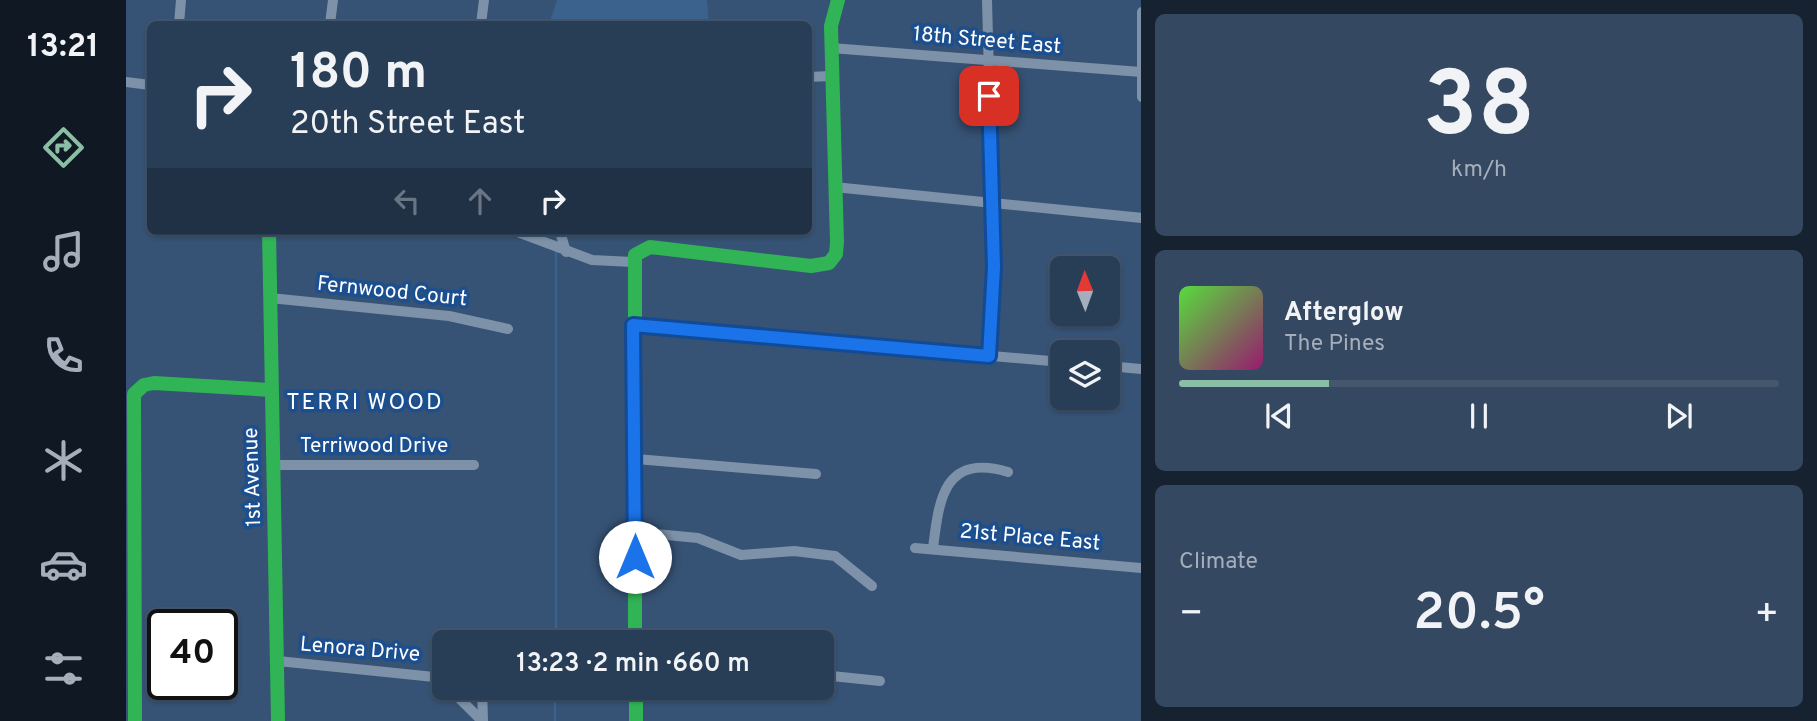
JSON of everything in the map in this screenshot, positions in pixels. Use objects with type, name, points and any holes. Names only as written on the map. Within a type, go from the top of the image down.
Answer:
[{"type":"street","points":[[179,21],[181,0]]},
{"type":"street","points":[[330,21],[332,0]]},
{"type":"street","points":[[481,21],[484,0]]},
{"type":"street","points":[[635,630],[633,262],[640,250],[650,247],[820,266],[829,262],[836,254],[831,26],[838,0]]},
{"type":"street","points":[[987,0],[994,267],[989,356]]},
{"type":"street","name":"18th Street East","points":[[831,47],[1141,72]]},
{"type":"street","points":[[812,77],[831,76]]},
{"type":"street","points":[[126,82],[147,85]]},
{"type":"street","points":[[834,187],[1141,218]]},
{"type":"street","name":"1st Avenue","points":[[269,235],[278,721]]},
{"type":"street","points":[[524,235],[592,260],[633,262]]},
{"type":"street","points":[[561,235],[566,252]]},
{"type":"street","name":"Fernwood Court","points":[[270,298],[449,316],[508,328]]},
{"type":"street","points":[[633,325],[1050,361]]},
{"type":"street","points":[[1120,367],[1141,369]]},
{"type":"street","points":[[135,721],[134,394],[144,385],[154,383],[271,390]]},
{"type":"street","points":[[636,460],[817,474]]},
{"type":"street","name":"Terriwood Drive","points":[[275,465],[474,465]]},
{"type":"street","points":[[933,548],[944,489],[958,474],[978,467],[1008,472]]},
{"type":"street","points":[[635,532],[698,538],[741,555],[794,551],[835,556],[872,586]]},
{"type":"street","name":"21st Place East","points":[[915,548],[1141,568]]},
{"type":"street","name":"Lenora Drive","points":[[278,661],[432,679]]},
{"type":"street","points":[[834,677],[880,681]]},
{"type":"street","points":[[461,700],[482,721]]},
{"type":"street","points":[[482,700],[482,721]]},
{"type":"street","points":[[636,700],[636,721]]},
{"type":"water","points":[[557,0],[707,0],[709,21],[550,21]]},
{"type":"waterway","points":[[556,235],[558,241]]},
{"type":"waterway","points":[[556,251],[556,630]]},
{"type":"waterway","points":[[555,700],[555,721]]},
{"type":"traffic: fast","points":[[635,630],[635,255],[650,247],[811,266],[829,263],[836,254],[837,242],[831,26],[838,0]]},
{"type":"traffic: fast","points":[[269,235],[278,721]]},
{"type":"traffic: fast","points":[[135,721],[134,394],[144,385],[154,383],[271,390]]},
{"type":"traffic: fast","points":[[636,700],[636,721]]},
{"type":"district","name":"TERRI WOOD","points":[[365,403]]},
{"type":"route","points":[[635,557],[633,325],[989,356],[994,267],[989,96]]}]
